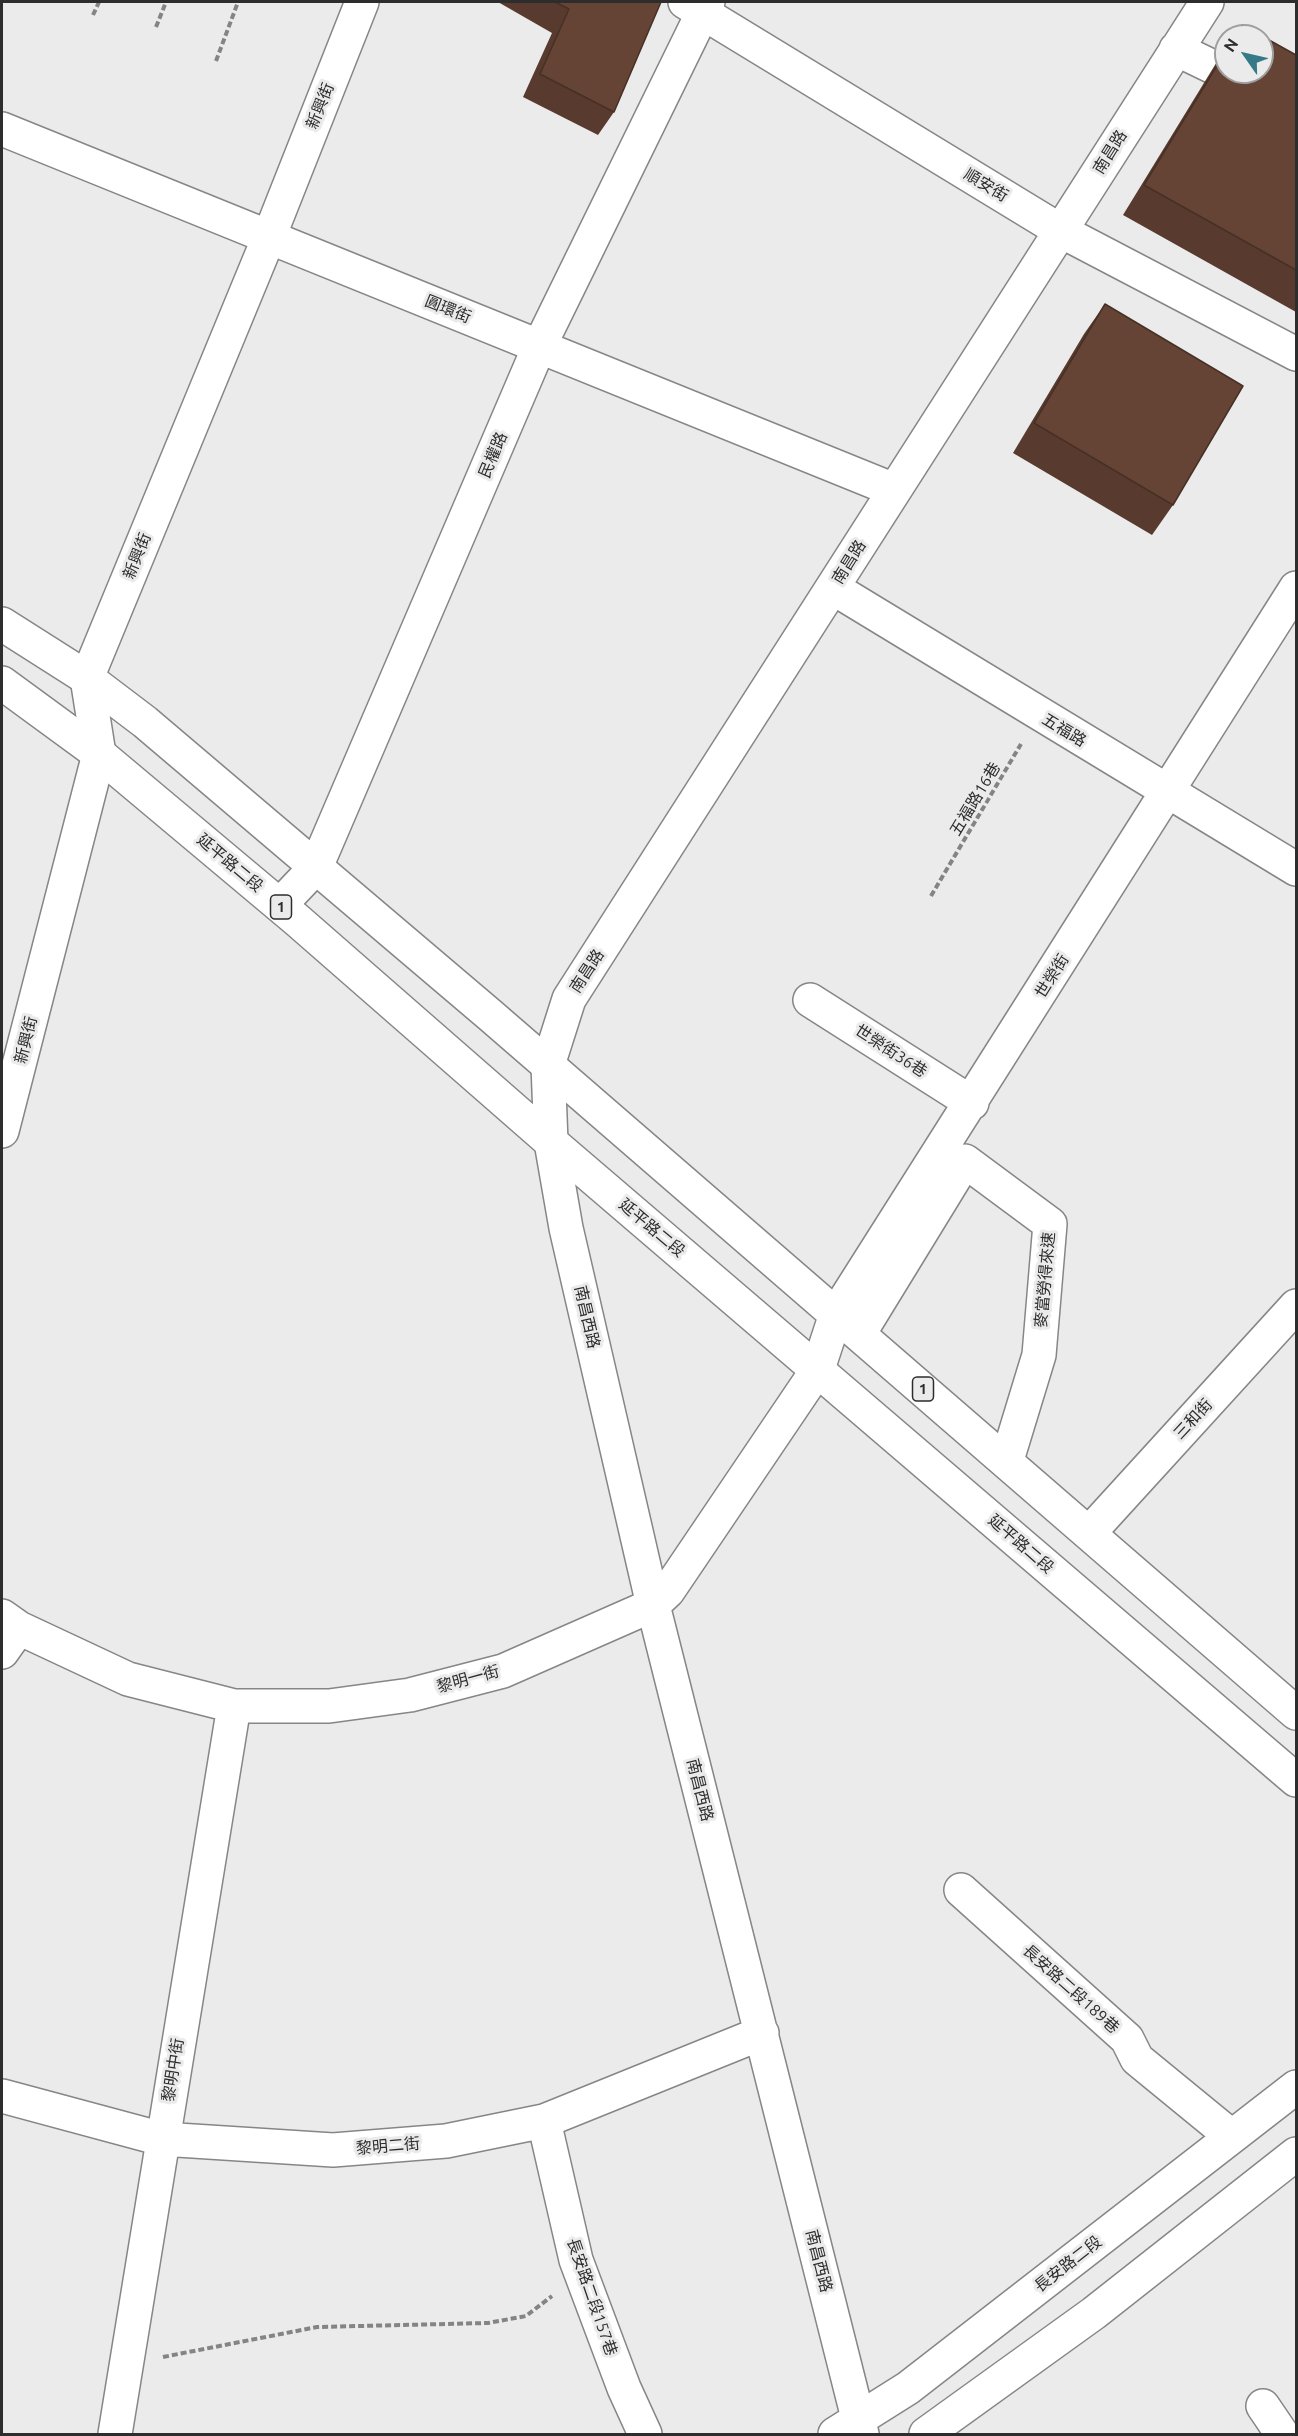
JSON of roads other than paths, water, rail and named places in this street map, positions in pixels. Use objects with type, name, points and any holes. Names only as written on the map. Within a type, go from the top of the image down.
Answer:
[{"type":"street","name":"新興街","points":[[2,1131],[99,754],[87,678],[269,237],[362,2]]},
{"type":"street","name":"南昌路","points":[[551,1142],[548,1065],[569,999],[1207,2]]},
{"type":"street","name":"順安街","points":[[698,5],[1061,231],[1291,343]]},
{"type":"street","name":"民權路","points":[[280,905],[316,867],[539,346],[698,5]]},
{"type":"street","points":[[1176,49],[1279,99],[1296,116]]},
{"type":"street","name":"圓環街","points":[[2,129],[894,490]]},
{"type":"street","name":"五福路","points":[[833,588],[1296,869]]},
{"type":"street","name":"世榮街","points":[[818,1369],[848,1324],[972,1103],[1296,588]]},
{"type":"street","name":"1","points":[[2,624],[87,678],[145,722],[548,1065],[799,1285],[848,1324],[1296,1713]]},
{"type":"street","name":"延平路二段","points":[[2,683],[99,754],[280,905],[551,1142],[1296,1780]]},
{"type":"street","name":"世榮街36巷","points":[[810,1000],[972,1103]]},
{"type":"street","name":"南昌西路","points":[[551,1142],[566,1228],[653,1605],[762,2033],[852,2430]]},
{"type":"street","name":"麥當勞得來速","points":[[848,1324],[965,1161],[1050,1224],[1039,1355],[1007,1461]]},
{"type":"street","name":"三和街","points":[[1089,1533],[1296,1306]]},
{"type":"street","name":"黎明一街","points":[[7,1632],[128,1679],[234,1706],[329,1706],[410,1695],[503,1671],[653,1605],[668,1591],[818,1369]]},
{"type":"street","name":"黎明中街","points":[[116,2434],[234,1706]]},
{"type":"street","name":"長安路二段189巷","points":[[961,1890],[1127,2039],[1137,2059],[1232,2136]]},
{"type":"street","name":"黎明二街","points":[[2,2096],[162,2139],[333,2150],[446,2141],[544,2121],[762,2033]]},
{"type":"street","name":"長安路二段","points":[[852,2430],[1296,2087]]},
{"type":"street","name":"長安路二段157巷","points":[[544,2121],[576,2260],[624,2388],[645,2434]]},
{"type":"street","points":[[926,2434],[1094,2313],[1296,2154]]},
{"type":"street","points":[[1263,2406],[1282,2434]]}]
